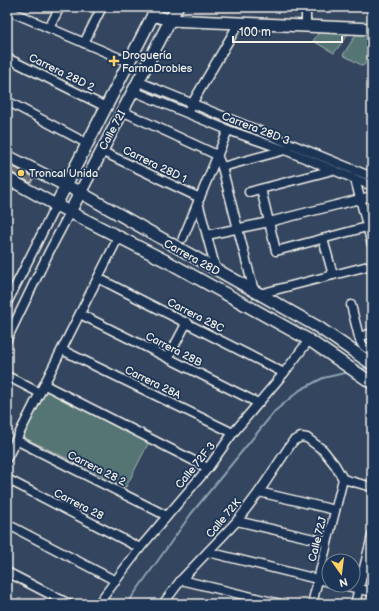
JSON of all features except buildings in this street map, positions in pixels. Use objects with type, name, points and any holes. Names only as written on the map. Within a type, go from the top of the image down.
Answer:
[{"type":"street","points":[[49,28],[60,7]]},
{"type":"street","points":[[84,43],[102,7]]},
{"type":"street","name":"Calle 72I","points":[[7,339],[49,252],[177,7]]},
{"type":"street","points":[[306,7],[306,26]]},
{"type":"street","points":[[7,10],[19,11],[49,28],[129,62]]},
{"type":"street","points":[[155,11],[170,20],[372,29]]},
{"type":"street","name":"Calle 72I","points":[[7,303],[155,11]]},
{"type":"street","points":[[187,112],[239,23]]},
{"type":"street","name":"Carrera 28D 2","points":[[7,58],[106,107]]},
{"type":"street","name":"Carrera 28D 3","points":[[135,86],[192,103],[372,177]]},
{"type":"street","name":"Carrera 28D 3","points":[[135,86],[187,112],[228,130],[285,150],[372,186]]},
{"type":"street","points":[[7,102],[88,144]]},
{"type":"street","points":[[122,111],[217,155],[222,167],[256,293],[372,265]]},
{"type":"street","points":[[183,238],[228,130]]},
{"type":"street","points":[[222,167],[285,150]]},
{"type":"street","name":"Carrera 28D 1","points":[[101,151],[199,200]]},
{"type":"street","name":"Carrera 28D","points":[[7,156],[80,193],[318,327],[372,364]]},
{"type":"street","points":[[249,192],[333,170]]},
{"type":"street","points":[[355,179],[372,245]]},
{"type":"street","name":"Carrera 28D","points":[[9,183],[119,236],[170,263],[309,340],[372,383]]},
{"type":"street","points":[[261,189],[276,251],[367,227]]},
{"type":"street","points":[[207,235],[269,222],[372,196]]},
{"type":"street","points":[[199,200],[216,270]]},
{"type":"street","points":[[7,458],[119,236]]},
{"type":"street","points":[[323,239],[333,275]]},
{"type":"street","name":"Carrera 28C","points":[[98,278],[284,372]]},
{"type":"street","points":[[351,305],[361,345],[372,350]]},
{"type":"street","name":"Carrera 28B","points":[[80,314],[258,403]]},
{"type":"street","points":[[168,358],[187,322]]},
{"type":"street","points":[[359,337],[372,333]]},
{"type":"street","name":"Calle 72F 3","points":[[98,604],[140,548],[208,468],[234,433],[309,340]]},
{"type":"street","name":"Carrera 28A","points":[[62,350],[234,433]]},
{"type":"street","points":[[7,376],[40,393]]},
{"type":"street","points":[[44,385],[208,468]]},
{"type":"street","name":"Calle 72K","points":[[163,604],[181,580],[237,521],[259,492],[293,441],[301,437],[307,438],[323,450],[343,478]]},
{"type":"street","name":"Carrera 28 2","points":[[16,440],[167,516]]},
{"type":"street","points":[[343,478],[372,487]]},
{"type":"street","name":"Calle 72J","points":[[312,604],[343,478]]},
{"type":"street","name":"Carrera 28","points":[[7,479],[140,548]]},
{"type":"street","points":[[259,492],[335,510]]},
{"type":"street","points":[[237,521],[327,542]]},
{"type":"street","points":[[7,524],[116,581]]},
{"type":"street","points":[[361,581],[372,536]]},
{"type":"street","points":[[208,552],[321,580]]},
{"type":"street","points":[[7,572],[69,604]]},
{"type":"street","points":[[181,580],[281,604]]},
{"type":"street","points":[[361,589],[372,592]]},
{"type":"street","points":[[355,604],[358,593]]},
{"type":"green space","points":[[320,31],[349,33],[334,53],[313,41]]},
{"type":"green space","points":[[357,33],[372,34],[372,53],[363,66],[343,55]]},
{"type":"green space","points":[[46,390],[149,442],[126,487],[23,437]]},
{"type":"waterway","points":[[359,369],[371,369]]},
{"type":"waterway","points":[[127,604],[191,514],[275,411],[300,390],[323,378],[349,372]]},
{"type":"place","name":"Droguería FarmaDrobles","points":[[114,61]]},
{"type":"place","name":"Troncal Unida","points":[[21,173]]}]
